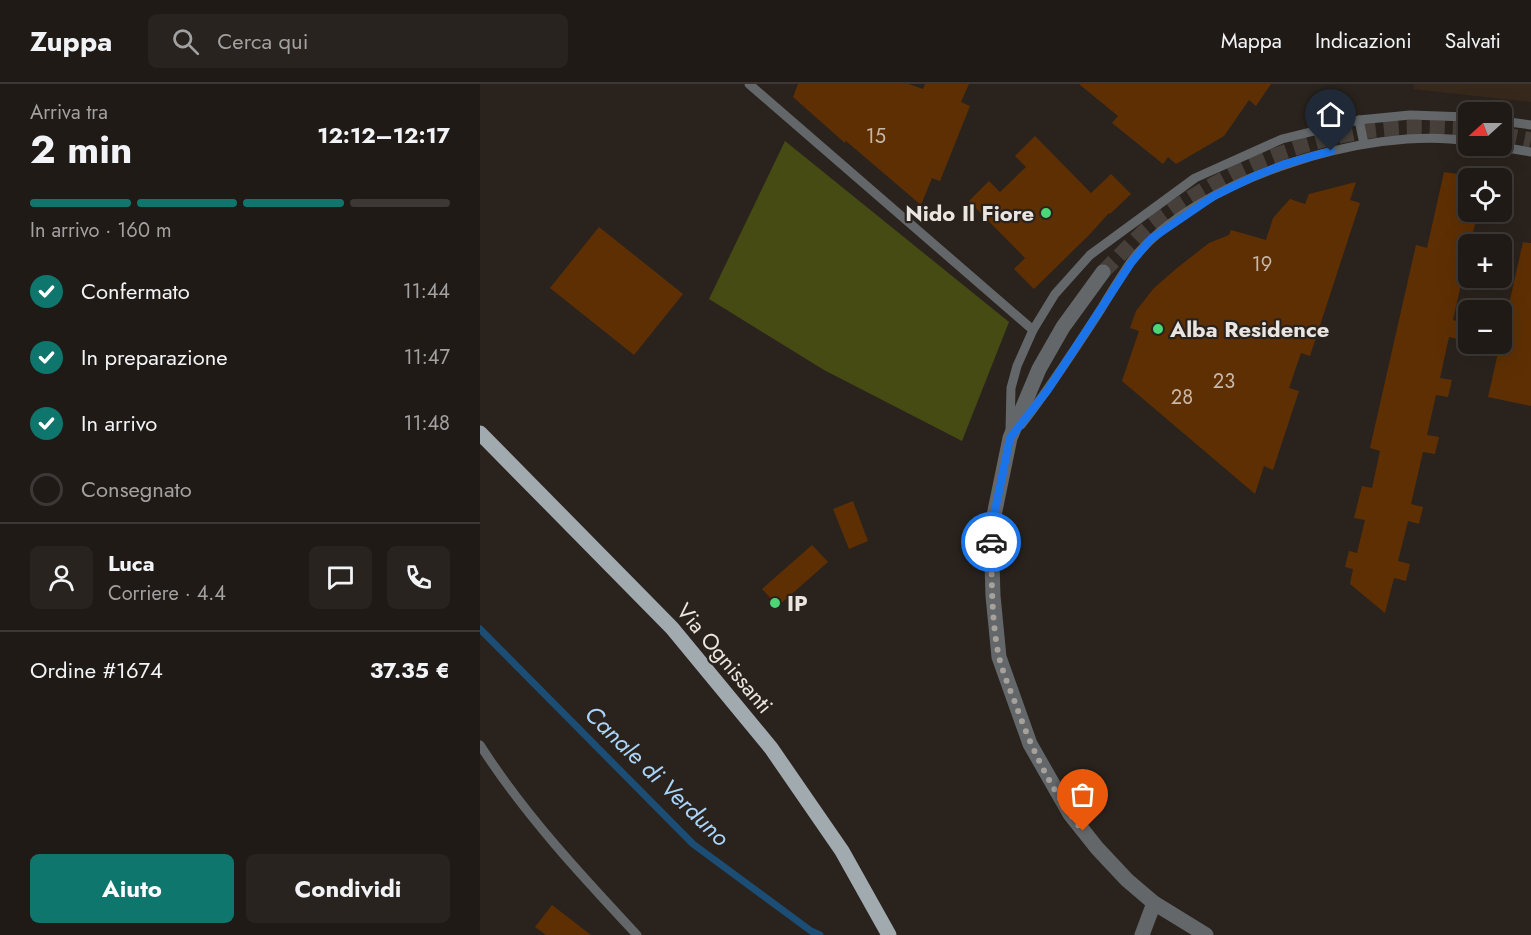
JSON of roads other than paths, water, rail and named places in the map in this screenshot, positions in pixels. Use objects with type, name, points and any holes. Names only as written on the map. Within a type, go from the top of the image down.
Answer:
[{"type":"main road","name":"Via Ognissanti","points":[[483,434],[672,628],[766,742],[842,851],[889,935]]},
{"type":"street","points":[[1104,272],[1063,327],[1039,369],[1010,438],[991,530],[993,596],[999,657],[1030,744],[1070,814],[1126,880],[1154,903],[1206,935]]},
{"type":"street","points":[[1142,935],[1154,903]]},
{"type":"lane","points":[[749,84],[1033,330]]},
{"type":"lane","points":[[1010,438],[1011,388],[1017,366],[1033,330],[1055,294],[1090,255],[1195,178],[1281,139],[1359,120],[1410,115],[1458,117]]},
{"type":"lane","points":[[1359,120],[1364,144]]},
{"type":"lane","points":[[1512,122],[1531,125]]},
{"type":"lane","points":[[1010,438],[1047,391],[1131,263],[1151,239],[1214,196],[1255,176],[1294,162],[1364,144],[1423,138],[1458,140]]},
{"type":"lane","points":[[1512,149],[1531,152]]},
{"type":"lane","points":[[480,745],[501,778],[560,853],[637,935]]},
{"type":"waterway","name":"Canale di Verduno","points":[[480,629],[693,844],[811,931],[820,935]]},
{"type":"tunnel","points":[[1103,272],[1131,243],[1175,208],[1202,190],[1261,161],[1323,140],[1354,133],[1407,128],[1458,129]]},
{"type":"tunnel","points":[[1512,136],[1531,140]]},
{"type":"place","name":"Nido Il Fiore","points":[[1046,213]]},
{"type":"place","name":"Alba Residence","points":[[1158,329]]},
{"type":"place","name":"IP","points":[[775,603]]}]
